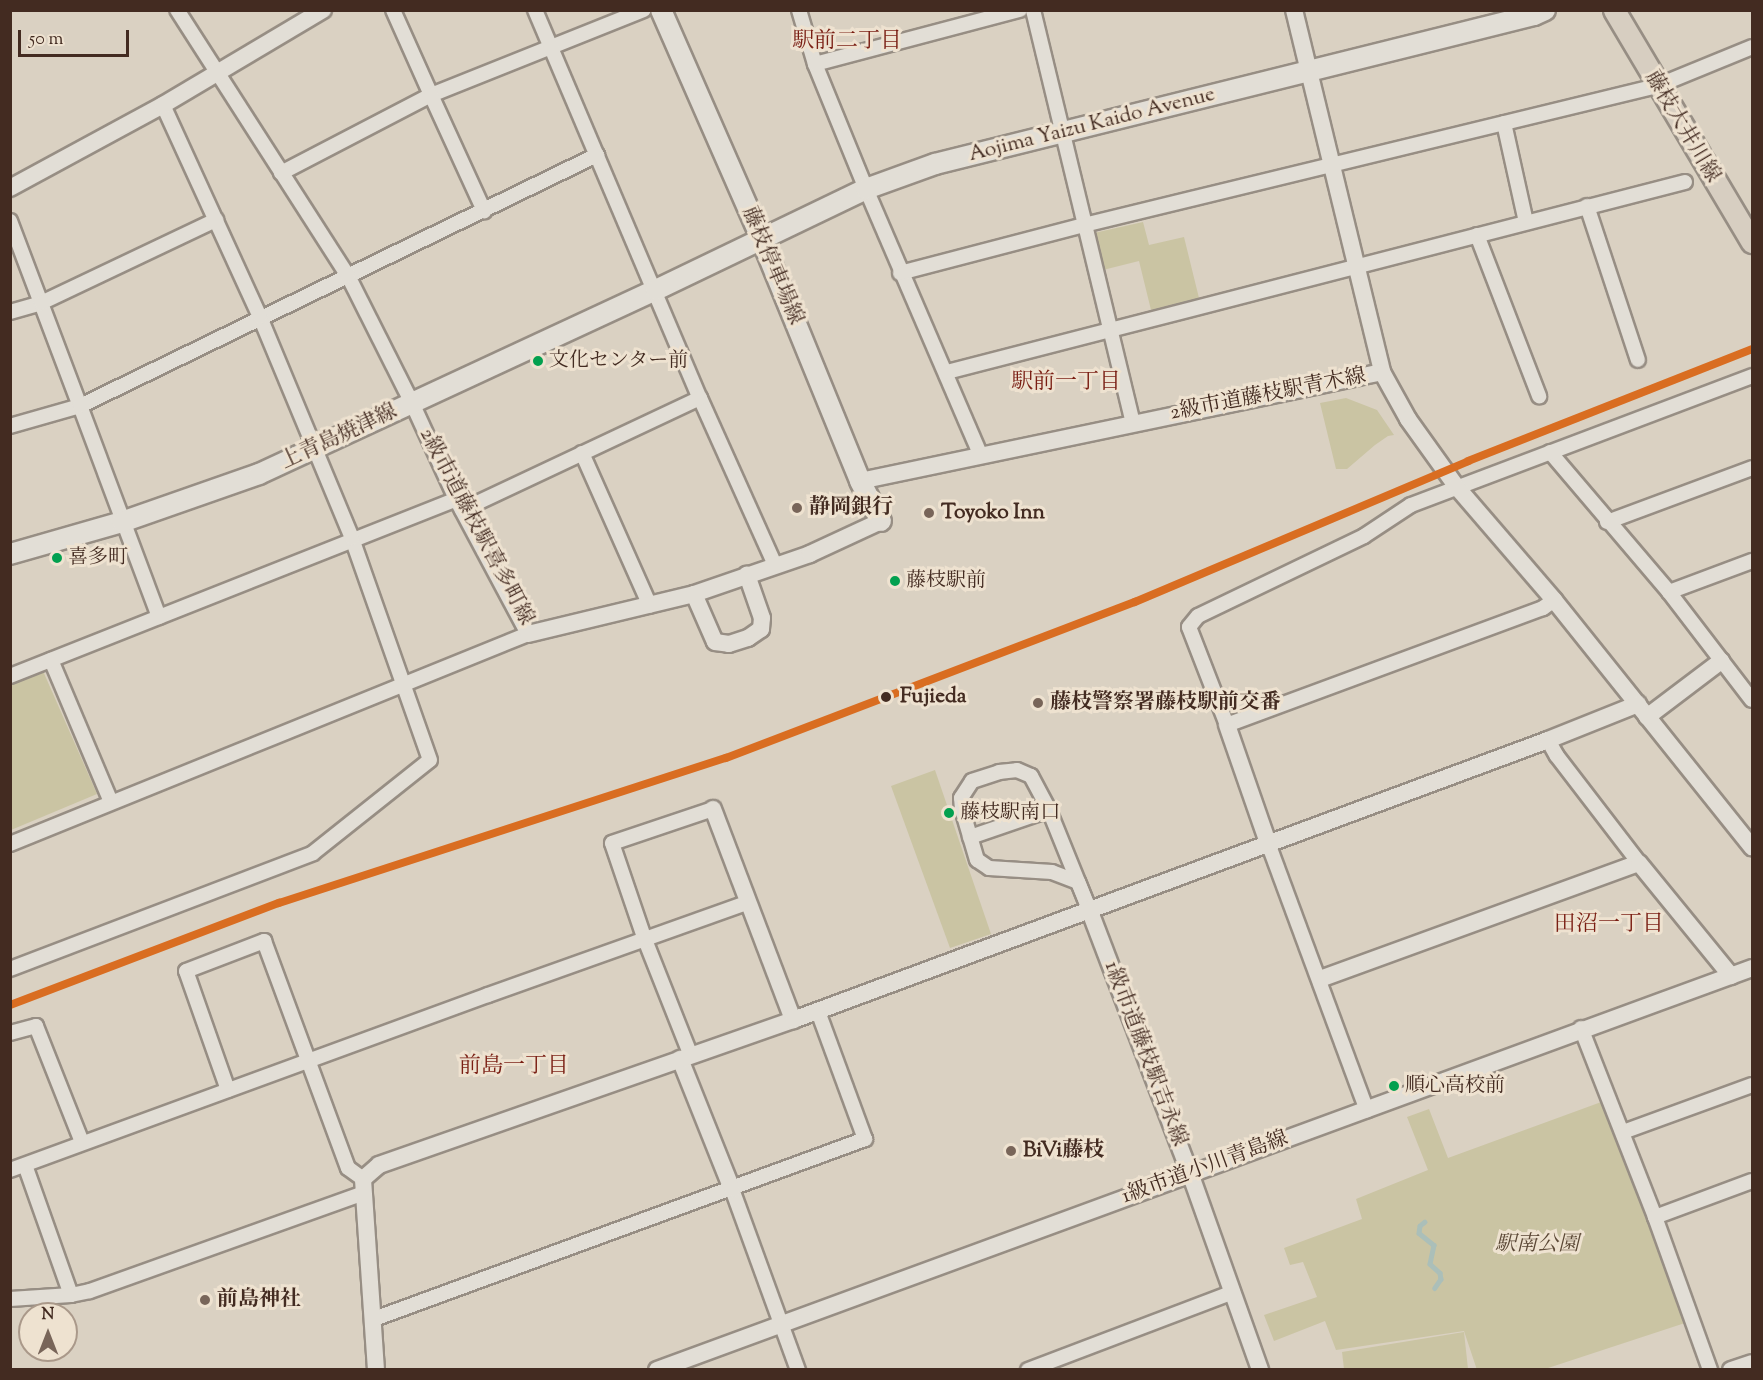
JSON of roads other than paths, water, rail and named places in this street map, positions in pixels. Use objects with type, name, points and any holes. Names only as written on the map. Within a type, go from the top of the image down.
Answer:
[{"type":"main road","name":"藤枝停車場線","points":[[661,10],[761,238],[860,481],[881,522]]},
{"type":"main road","name":"Aojima Yaizu Kaido Avenue","points":[[656,290],[866,189],[935,164],[1309,72],[1545,10]]},
{"type":"main road","name":"藤枝大井川線","points":[[1614,10],[1657,86],[1752,242]]},
{"type":"main road","name":"上青島焼津線","points":[[10,554],[122,522],[259,474],[656,290]]},
{"type":"street","name":"2級市道藤枝駅喜多町線","points":[[177,10],[348,276],[459,504],[528,634],[694,594],[810,554],[881,522]]},
{"type":"street","points":[[10,188],[163,105],[323,10]]},
{"type":"street","points":[[393,10],[484,211]]},
{"type":"street","points":[[535,10],[700,398],[775,565]]},
{"type":"street","points":[[281,173],[431,95],[552,49],[644,10]]},
{"type":"street","points":[[799,10],[815,64],[900,273],[947,372],[980,454]]},
{"type":"street","points":[[815,64],[1020,10]]},
{"type":"street","points":[[1033,10],[1133,423]]},
{"type":"street","name":"2級市道藤枝駅青木線","points":[[860,481],[980,454],[1382,372],[1358,265],[1294,10]]},
{"type":"street","points":[[900,273],[1084,225],[1333,167],[1657,86],[1752,47]]},
{"type":"street","points":[[11,968],[313,853],[430,760],[352,538],[316,448],[260,318],[163,105]]},
{"type":"street","points":[[1504,123],[1526,222]]},
{"type":"street","points":[[10,426],[80,406],[597,155]]},
{"type":"street","points":[[947,372],[1109,328],[1685,182]]},
{"type":"street","points":[[1587,206],[1638,360]]},
{"type":"street","points":[[10,312],[41,303],[216,220]]},
{"type":"street","points":[[10,221],[159,617]]},
{"type":"street","points":[[1478,235],[1539,396]]},
{"type":"street","points":[[1382,372],[1408,420],[1456,486],[1554,600],[1752,847]]},
{"type":"street","points":[[1367,1110],[1189,627],[1198,616],[1364,536],[1411,505],[1456,486],[1752,376]]},
{"type":"street","points":[[10,676],[352,538],[459,504],[582,453],[700,398]]},
{"type":"street","points":[[1550,452],[1607,522],[1669,592],[1721,661],[1747,685],[1752,700]]},
{"type":"street","points":[[582,453],[650,606]]},
{"type":"street","points":[[1607,522],[1752,468]]},
{"type":"street","points":[[1669,592],[1752,561]]},
{"type":"street","points":[[694,594],[715,642],[729,644],[748,638],[761,629],[762,618],[747,575]]},
{"type":"street","points":[[1227,726],[1543,608],[1554,600]]},
{"type":"street","points":[[10,844],[528,634]]},
{"type":"street","points":[[51,660],[111,802]]},
{"type":"street","points":[[10,1299],[71,1295],[90,1291],[363,1186],[379,1165],[818,1011],[1548,740],[1642,710],[1721,661]]},
{"type":"street","points":[[1548,740],[1557,756],[1639,863],[1731,976]]},
{"type":"street","name":"1級市道藤枝駅吉永線","points":[[1089,909],[1048,810],[1031,777],[1017,770],[972,781],[961,798],[977,861],[989,868],[1052,872],[1078,882],[1089,909],[1190,1173],[1260,1370]]},
{"type":"street","points":[[793,1020],[713,809],[612,843],[732,1189],[798,1370]]},
{"type":"street","points":[[970,837],[1048,810]]},
{"type":"street","points":[[1320,979],[1639,863]]},
{"type":"street","points":[[10,1170],[81,1142],[747,903]]},
{"type":"street","points":[[228,1090],[186,971],[264,941],[310,1060],[348,1168],[363,1186],[376,1370]]},
{"type":"street","name":"1級市道小川青島線","points":[[657,1370],[1367,1110],[1581,1028],[1752,968]]},
{"type":"street","points":[[374,1319],[865,1139],[818,1011]]},
{"type":"street","points":[[10,1033],[36,1026],[81,1142]]},
{"type":"street","points":[[1581,1028],[1623,1132],[1710,1370]]},
{"type":"street","points":[[1623,1132],[1752,1085]]},
{"type":"street","points":[[25,1165],[71,1295]]},
{"type":"street","points":[[1655,1217],[1752,1181]]},
{"type":"street","points":[[1028,1370],[1233,1292]]},
{"type":"street","points":[[1731,1370],[1752,1363]]},
{"type":"waterway","points":[[1425,1222],[1420,1226],[1419,1233],[1434,1245],[1430,1264],[1440,1273],[1441,1279],[1435,1288]]},
{"type":"place","name":"文化センター前","points":[[538,361]]},
{"type":"place","name":"静岡銀行","points":[[797,508]]},
{"type":"place","name":"Toyoko Inn","points":[[929,513]]},
{"type":"place","name":"喜多町","points":[[57,558]]},
{"type":"place","name":"藤枝駅前","points":[[895,581]]},
{"type":"place","name":"Fujieda","points":[[886,697]]},
{"type":"place","name":"藤枝警察署藤枝駅前交番","points":[[1038,703]]},
{"type":"place","name":"藤枝駅南口","points":[[949,813]]},
{"type":"place","name":"順心高校前","points":[[1394,1086]]},
{"type":"place","name":"BiVi藤枝","points":[[1011,1151]]},
{"type":"place","name":"前島神社","points":[[205,1300]]},
{"type":"district","name":"駅前二丁目","points":[[847,43]]},
{"type":"district","name":"駅前一丁目","points":[[1066,384]]},
{"type":"district","name":"田沼一丁目","points":[[1609,926]]},
{"type":"district","name":"前島一丁目","points":[[514,1068]]},
{"type":"park label","name":"駅南公園","points":[[1537,1245]]}]
